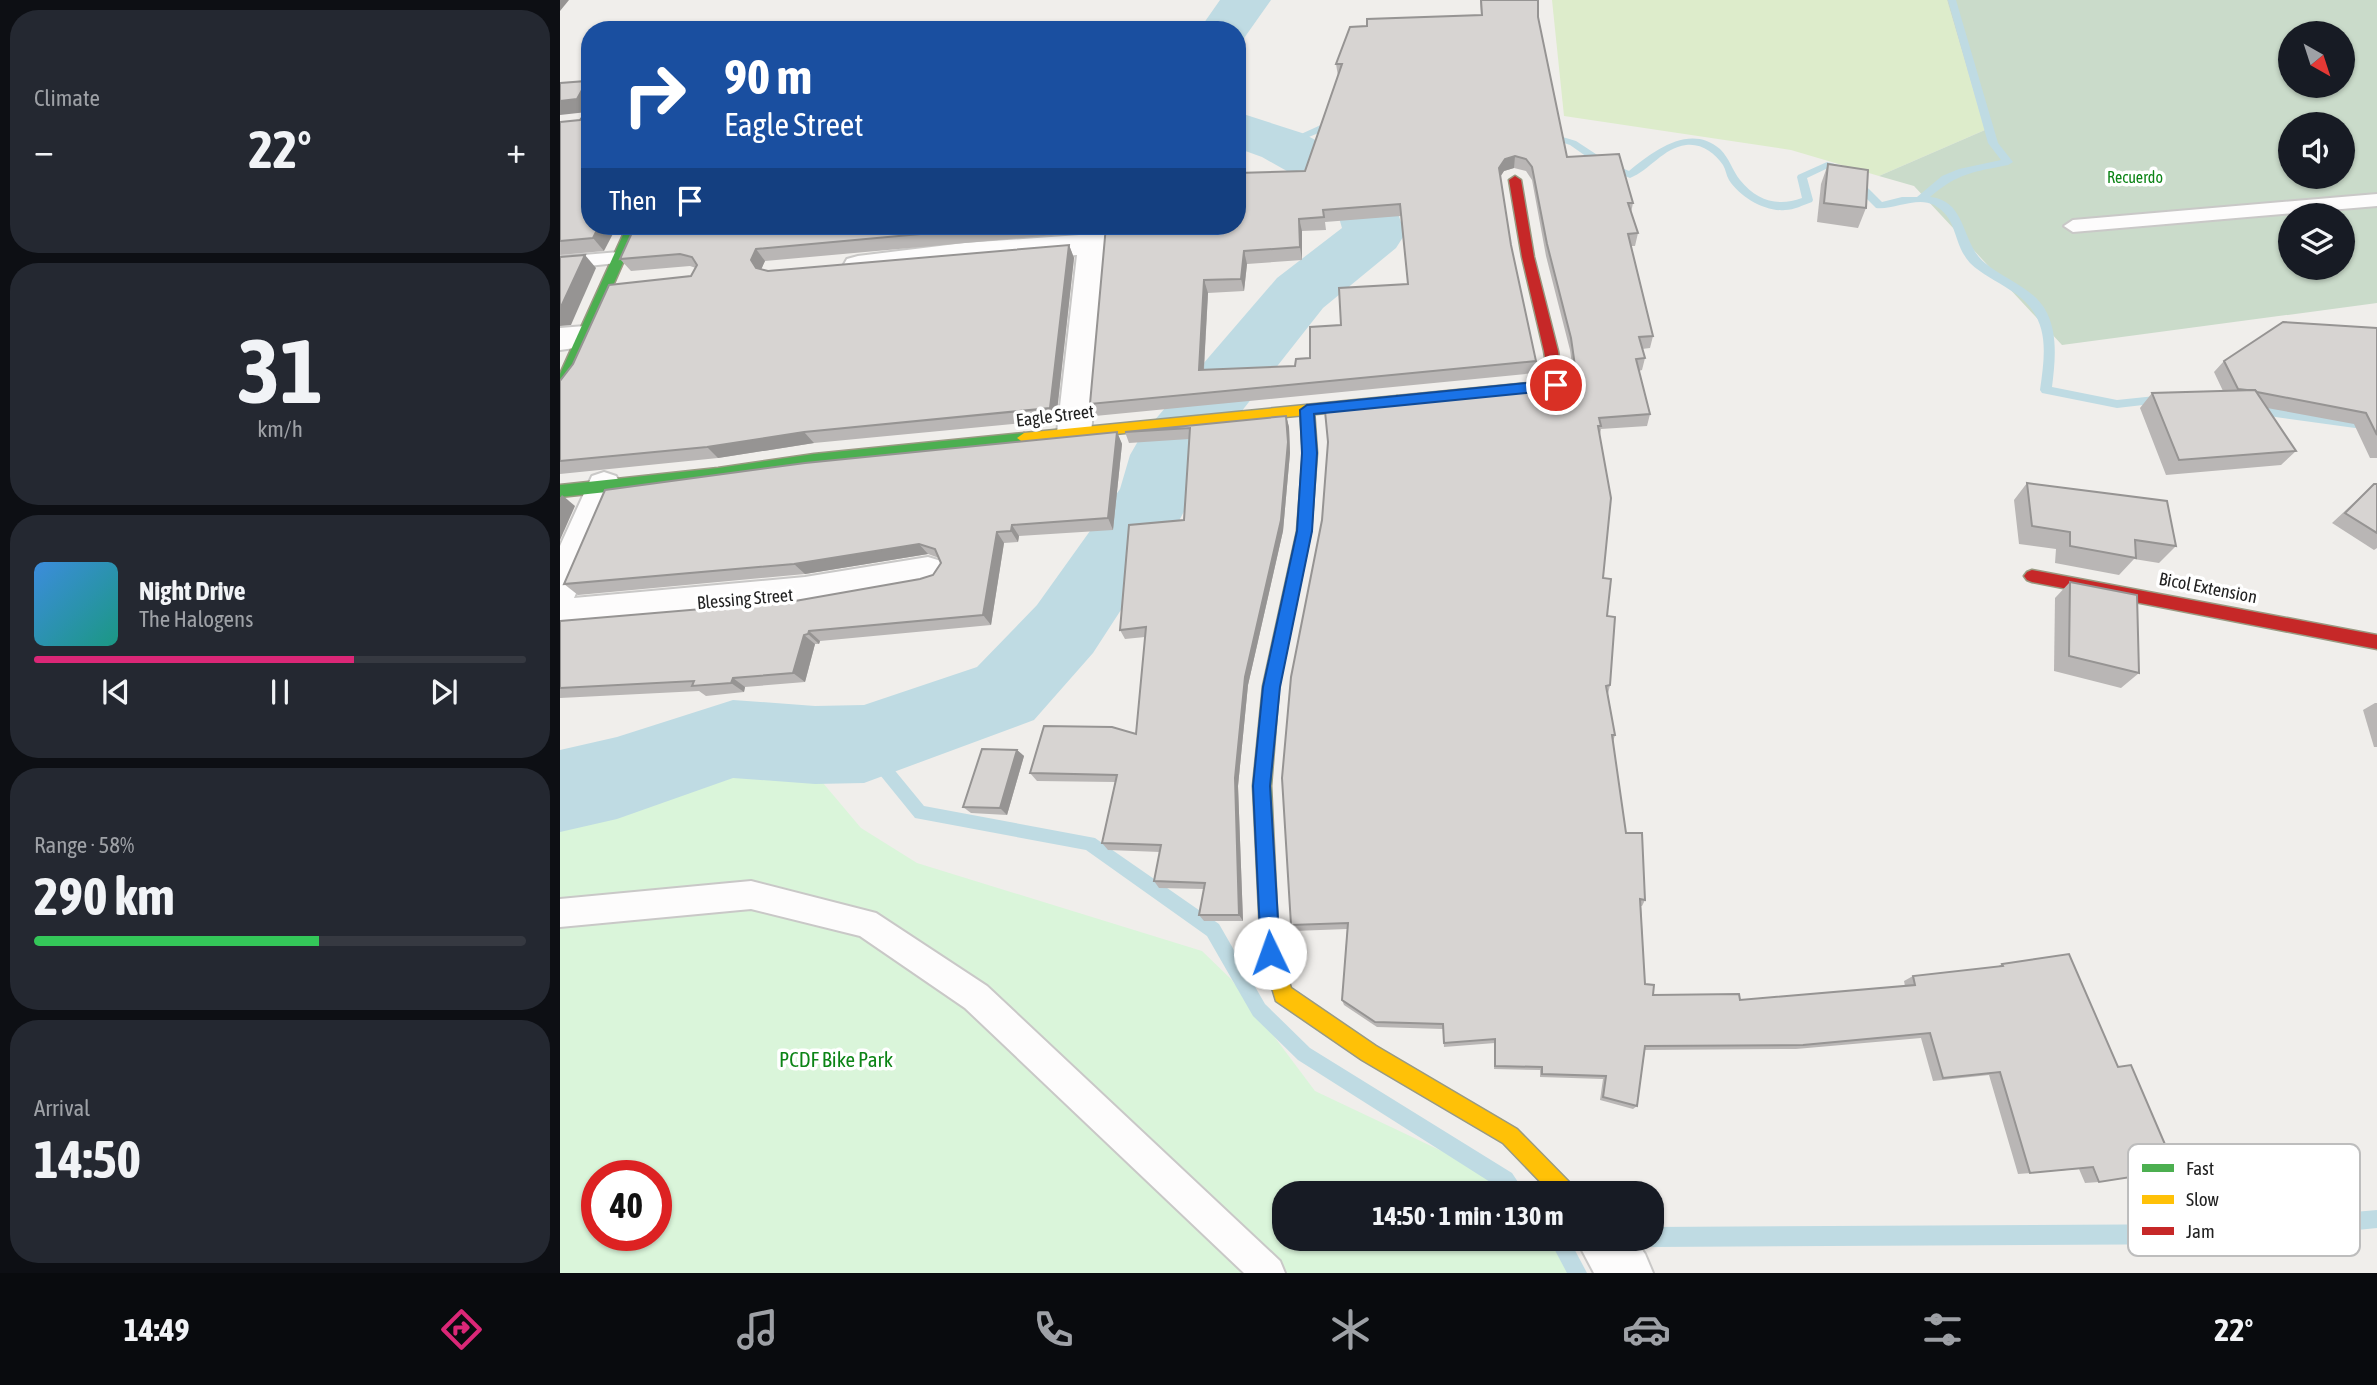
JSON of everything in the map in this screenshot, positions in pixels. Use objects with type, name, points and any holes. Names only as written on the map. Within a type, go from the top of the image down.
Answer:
[{"type":"street","name":"Eagle Street","points":[[560,491],[718,474],[814,459],[1009,442],[1156,423],[1233,418],[1556,385],[1551,351],[1528,257],[1515,180]]},
{"type":"street","points":[[560,383],[567,375],[572,338],[621,285],[619,258],[629,235]]},
{"type":"street","points":[[831,268],[1094,235],[1074,433]]},
{"type":"street","points":[[1307,410],[1310,453],[1304,531],[1271,687],[1262,786],[1270,953],[1283,994],[1370,1053],[1510,1136],[1554,1181]]},
{"type":"street","points":[[560,588],[604,486]]},
{"type":"street","name":"Blessing Street","points":[[560,615],[804,593],[928,572]]},
{"type":"street","name":"Bicol Extension","points":[[2032,576],[2377,642]]},
{"type":"street","points":[[1610,1251],[1626,1273]]},
{"type":"lane","points":[[2073,226],[2377,200]]},
{"type":"lane","points":[[560,263],[619,258]]},
{"type":"lane","points":[[560,913],[751,895],[866,923],[976,998],[1268,1273]]},
{"type":"green space","points":[[1552,0],[1947,0],[1985,130],[1879,176],[1791,150],[1564,116]]},
{"type":"green space","name":"Recuerdo","points":[[1947,0],[2377,0],[2377,303],[2062,345],[1914,186],[1879,176],[1985,130]]},
{"type":"green space","name":"PCDF Bike Park","points":[[728,760],[807,764],[861,828],[917,863],[1202,951],[1231,979],[1315,1091],[1505,1181],[1272,1181],[1272,1251],[1574,1251],[1584,1273],[560,1273],[560,818]]},
{"type":"building","points":[[1481,0],[1538,0],[1538,17],[1567,157],[1619,154],[1633,203],[1628,203],[1638,233],[1628,234],[1653,336],[1639,337],[1645,358],[1636,359],[1650,414],[1599,418],[1601,426],[1598,426],[1611,498],[1603,578],[1611,579],[1607,616],[1615,617],[1610,685],[1606,686],[1615,735],[1612,735],[1626,833],[1642,833],[1645,900],[1640,899],[1645,984],[1654,985],[1653,995],[1739,994],[1740,1000],[1915,985],[1913,976],[2003,966],[2002,964],[2069,954],[2118,1067],[2131,1065],[2165,1144],[2128,1144],[2128,1177],[2099,1182],[2093,1167],[2030,1173],[2000,1072],[1943,1078],[1930,1033],[1803,1045],[1645,1046],[1637,1106],[1603,1097],[1606,1076],[1542,1074],[1542,1067],[1495,1066],[1495,1039],[1444,1043],[1443,1024],[1375,1022],[1342,1000],[1348,923],[1291,925],[1282,778],[1291,677],[1322,520],[1328,442],[1325,411],[1558,388],[1572,382],[1576,373],[1571,338],[1547,244],[1532,167],[1526,159],[1515,156],[1505,159],[1499,168],[1511,245],[1536,361],[1090,404],[1105,235],[1246,235],[1246,173],[1305,171],[1342,64],[1336,64],[1350,27],[1367,26],[1367,19],[1482,15]],"holes":[[[1400,204],[1408,284],[1339,288],[1341,325],[1310,327],[1310,358],[1296,359],[1295,366],[1199,370],[1204,280],[1241,279],[1244,251],[1300,247],[1299,219],[1324,217],[1323,210]]]},
{"type":"building","points":[[581,81],[581,92],[577,99],[560,101],[560,83]]},
{"type":"building","points":[[580,120],[581,235],[594,235],[593,238],[560,241],[560,122]]},
{"type":"building","points":[[1828,164],[1868,170],[1866,208],[1824,203]]},
{"type":"building","points":[[631,235],[909,235],[756,249],[751,260],[756,268],[768,271],[1069,245],[1050,408],[804,432],[707,447],[560,461],[560,381],[573,364],[609,285],[691,276],[697,265],[692,257],[680,254],[620,259]]},
{"type":"building","points":[[585,255],[560,309],[560,257]]},
{"type":"building","points":[[2283,322],[2377,328],[2377,435],[2366,413],[2255,390],[2238,389],[2224,361]]},
{"type":"building","points":[[2255,390],[2296,451],[2179,460],[2152,393]]},
{"type":"building","points":[[1286,416],[1288,442],[1281,520],[1245,677],[1235,778],[1239,915],[1199,915],[1205,883],[1154,881],[1161,845],[1102,843],[1117,775],[1030,773],[1044,726],[1112,727],[1136,734],[1146,627],[1120,630],[1129,525],[1184,520],[1190,428],[1125,432]]},
{"type":"building","points":[[1117,432],[1108,518],[1012,525],[1011,531],[997,532],[983,615],[809,631],[804,635],[793,673],[733,678],[731,683],[692,686],[694,681],[560,688],[560,621],[795,601],[920,579],[933,575],[941,563],[935,549],[919,544],[794,564],[564,584],[605,490],[805,463]]},
{"type":"building","points":[[2027,483],[2167,501],[2176,546],[2135,540],[2136,558],[2070,546],[2070,532],[2032,526]]},
{"type":"building","points":[[2377,484],[2377,533],[2345,513]]},
{"type":"building","points":[[2070,582],[2137,595],[2139,673],[2069,656]]},
{"type":"building","points":[[982,749],[1017,750],[1000,808],[963,807]]},
{"type":"waterway","points":[[1231,21],[1246,0]]},
{"type":"waterway","points":[[1920,200],[1946,178],[1963,171],[2008,162],[1993,143],[1952,0]]},
{"type":"waterway","points":[[1282,145],[1326,126],[1336,125]]},
{"type":"waterway","points":[[560,791],[617,778],[733,739],[815,745],[864,744],[1005,694],[1065,629],[1154,498],[1166,455],[1300,293],[1374,234],[1360,187],[1282,145],[1246,132]]},
{"type":"waterway","points":[[1546,135],[1573,143],[1604,164],[1630,175],[1665,149],[1690,142],[1702,143],[1726,162],[1734,179],[1745,190],[1763,202],[1776,206],[1788,207],[1808,200],[1802,177],[1827,165],[1854,172],[1863,189],[1880,206],[1902,200],[1920,200]]},
{"type":"waterway","points":[[1920,200],[1934,200],[1955,215],[1964,245],[1974,260],[2024,293],[2040,310],[2045,320],[2049,346],[2046,390],[2117,404],[2165,399]]},
{"type":"waterway","points":[[2254,410],[2377,426]]},
{"type":"waterway","points":[[864,744],[920,813],[1089,843],[1213,930],[1259,1010],[1304,1054],[1506,1181]]},
{"type":"waterway","points":[[2360,1221],[2377,1219]]},
{"type":"waterway","points":[[1664,1237],[2128,1234]]},
{"type":"waterway","points":[[1565,1251],[1577,1273]]},
{"type":"traffic: fast","points":[[560,383],[567,375],[629,235]]},
{"type":"traffic: fast","points":[[1275,968],[1270,953],[1262,786],[1271,686],[1304,531],[1310,453],[1307,410]]},
{"type":"traffic: fast","points":[[560,491],[718,474],[814,459],[1024,438]]},
{"type":"traffic: slow","points":[[1024,438],[1397,401]]},
{"type":"traffic: slow","points":[[1275,968],[1283,994],[1369,1053],[1510,1136],[1554,1181]]},
{"type":"traffic: jam","points":[[1397,401],[1556,385],[1551,351],[1528,257],[1515,180]]},
{"type":"traffic: jam","points":[[2032,576],[2377,642]]},
{"type":"route","points":[[1270,953],[1262,786],[1271,687],[1304,531],[1310,453],[1307,410],[1556,385]]}]
